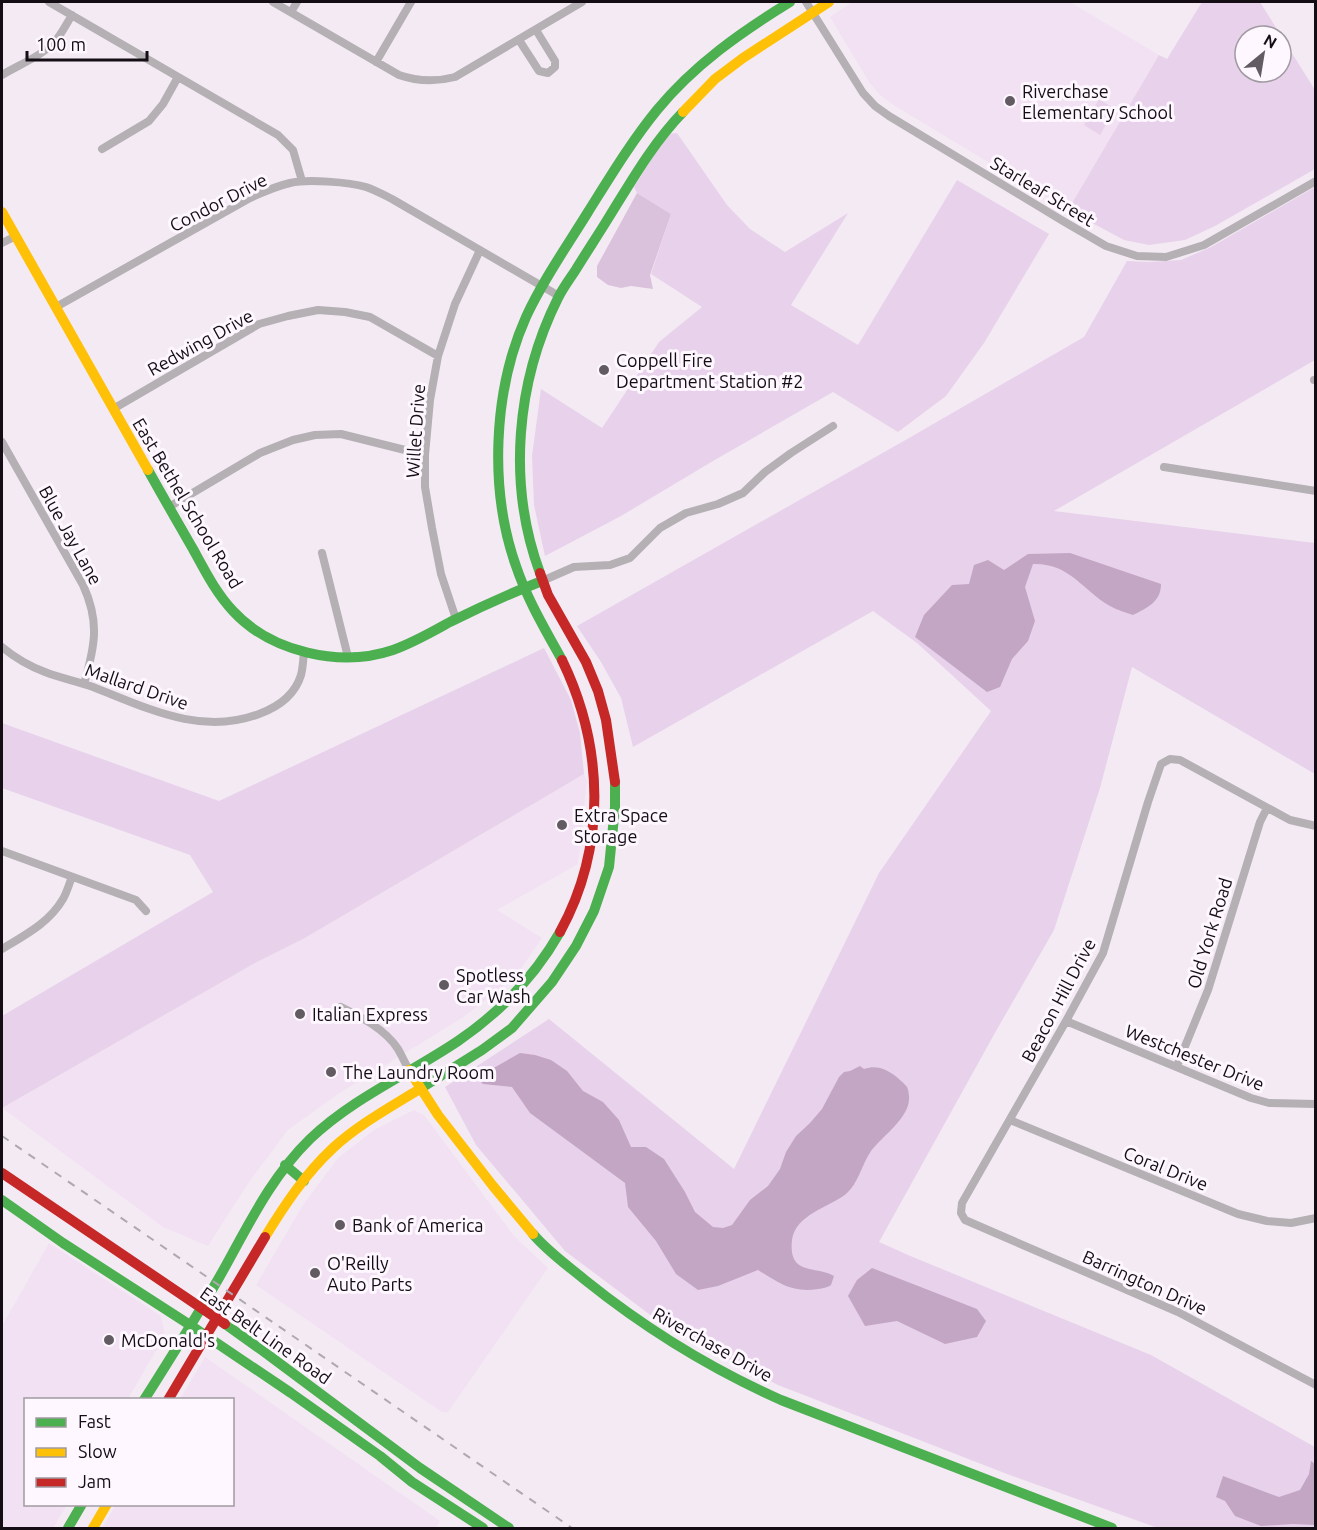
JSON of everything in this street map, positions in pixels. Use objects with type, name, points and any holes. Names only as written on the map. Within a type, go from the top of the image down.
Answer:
[{"type":"main road","points":[[145,1398],[201,1308],[263,1197],[285,1165],[338,1115],[457,1041],[490,1016],[520,986],[546,953],[569,915],[586,870],[591,846],[594,791],[588,733],[579,699],[563,661],[525,588],[512,557],[504,523],[500,477],[499,430],[502,394],[525,320],[624,155],[666,99],[689,75],[755,23],[790,2]]},
{"type":"main road","points":[[169,1398],[266,1237],[304,1181],[328,1153],[365,1123],[482,1050],[512,1028],[565,964],[594,911],[609,867],[613,830],[615,784],[608,729],[598,691],[586,662],[552,603],[542,580],[525,524],[520,466],[520,431],[527,385],[538,345],[559,297],[655,144],[715,79],[809,6],[829,2]]},
{"type":"main road","name":"East Bethel School Road","points":[[2,212],[215,588],[235,612],[279,643],[304,653],[326,656],[348,657],[383,653],[424,637],[456,619],[542,580]]},
{"type":"main road","points":[[546,953],[565,964]]},
{"type":"main road","name":"Riverchase Drive","points":[[409,1070],[438,1115],[537,1239],[584,1280],[648,1328],[696,1358],[781,1400],[1112,1528]]},
{"type":"main road","points":[[285,1165],[304,1181]]},
{"type":"main road","name":"East Belt Line Road","points":[[2,1173],[263,1351],[420,1468],[509,1528]]},
{"type":"main road","name":"East Belt Line Road","points":[[2,1200],[63,1243],[291,1393],[380,1456],[412,1482],[483,1528]]},
{"type":"main road","points":[[63,1243],[76,1224]]},
{"type":"main road","points":[[412,1482],[420,1468]]},
{"type":"main road","points":[[68,1528],[81,1506]]},
{"type":"main road","points":[[93,1528],[106,1506]]},
{"type":"street","points":[[50,2],[278,135],[293,150],[302,181]]},
{"type":"street","points":[[273,2],[399,75],[417,81],[443,80],[464,73],[582,2]]},
{"type":"street","points":[[291,12],[297,2]]},
{"type":"street","points":[[376,62],[411,2]]},
{"type":"street","name":"Starleaf Street","points":[[809,6],[863,93],[875,106],[1106,246],[1137,256],[1166,257],[1204,245],[1316,181]]},
{"type":"street","points":[[2,75],[49,47],[57,39],[72,15]]},
{"type":"street","points":[[519,40],[539,71],[548,73],[555,68],[555,61],[536,30]]},
{"type":"street","points":[[102,149],[149,121],[163,104],[178,77]]},
{"type":"street","name":"Condor Drive","points":[[56,307],[250,198],[302,181],[344,183],[366,187],[392,199],[559,297]]},
{"type":"street","points":[[2,243],[16,236]]},
{"type":"street","name":"Willet Drive","points":[[456,619],[441,574],[432,528],[425,487],[425,455],[430,400],[438,356],[455,304],[480,250]]},
{"type":"street","name":"Redwing Drive","points":[[113,409],[259,324],[318,310],[370,317],[438,356]]},
{"type":"street","points":[[542,580],[574,567],[610,565],[630,558],[660,528],[686,513],[718,504],[743,493],[765,472],[833,426]]},
{"type":"street","points":[[169,507],[260,453],[293,440],[315,435],[341,434],[425,455]]},
{"type":"street","name":"Blue Jay Lane","points":[[2,442],[88,597],[95,637],[84,684]]},
{"type":"street","points":[[1164,467],[1316,491]]},
{"type":"street","points":[[322,553],[348,657]]},
{"type":"street","name":"Mallard Drive","points":[[2,646],[23,662],[45,672],[172,717],[198,722],[225,723],[253,717],[274,709],[292,693],[301,675],[304,653]]},
{"type":"street","name":"Beacon Hill Drive","points":[[961,1213],[962,1203],[1103,953],[1161,764],[1170,759],[1180,760],[1267,808]]},
{"type":"street","points":[[1267,808],[1290,820],[1316,826]]},
{"type":"street","name":"Old York Road","points":[[1177,1066],[1208,990],[1260,822],[1267,808]]},
{"type":"street","points":[[2,850],[136,900],[146,911]]},
{"type":"street","points":[[2,949],[34,930],[49,917],[64,898],[72,877]]},
{"type":"street","name":"Riverchase Drive","points":[[341,1007],[367,1020],[389,1038],[397,1047],[409,1070]]},
{"type":"street","name":"Westchester Drive","points":[[1066,1021],[1251,1098],[1269,1103],[1316,1104]]},
{"type":"street","name":"Coral Drive","points":[[1010,1120],[1238,1214],[1267,1221],[1291,1222],[1316,1218]]},
{"type":"street","name":"Barrington Drive","points":[[961,1213],[965,1220],[1178,1312],[1316,1385]]},
{"type":"shaded area","name":"Riverchase Elementary School","points":[[852,2],[1070,2],[1159,55],[1068,210],[880,95],[869,82],[830,17]]},
{"type":"shaded area","points":[[1202,2],[1260,2],[1274,24],[1233,24],[1233,84],[1293,84],[1293,55],[1315,90],[1315,169],[1215,226],[1185,240],[1149,245],[1124,240],[1068,210],[1159,55],[1167,59]]},
{"type":"shaded area","points":[[1099,99],[1115,109],[1100,135],[1084,125]]},
{"type":"shaded area","points":[[677,133],[727,205],[750,229],[785,252],[848,213],[791,305],[858,345],[957,180],[1049,234],[984,343],[946,396],[898,432],[833,392],[621,516],[545,556],[534,505],[532,456],[541,389],[602,428],[659,342],[702,307],[651,274],[671,214],[637,193],[634,187],[667,134]]},
{"type":"shaded area","points":[[1315,187],[1315,360],[1054,511],[1315,543],[1315,774],[1132,667],[1100,788],[1054,930],[879,1242],[1151,1355],[1315,1447],[1315,1528],[1158,1528],[1007,1474],[778,1385],[669,1329],[565,1251],[476,1145],[445,1087],[549,1019],[734,1169],[879,873],[991,711],[917,643],[873,611],[633,747],[621,698],[577,626],[1084,337],[1127,261],[1181,260],[1211,247]]},
{"type":"shaded area","points":[[637,193],[671,214],[650,275],[653,289],[631,286],[621,288],[608,285],[597,277],[597,266]]},
{"type":"shaded area","points":[[1070,553],[1161,584],[1159,595],[1152,604],[1133,615],[1100,600],[1075,579],[1057,568],[1033,564],[1025,587],[1035,621],[1028,641],[1012,659],[1000,687],[987,692],[915,637],[924,615],[952,585],[969,584],[974,565],[988,560],[1004,570],[1028,554]]},
{"type":"shaded area","points":[[544,648],[571,700],[580,733],[584,774],[303,939],[255,963],[2,1108],[2,1016],[213,892],[190,855],[2,788],[2,723],[219,801]]},
{"type":"shaded area","points":[[584,774],[587,781],[578,864],[497,910],[542,938],[516,976],[462,1018],[338,1094],[288,1130],[249,1182],[208,1246],[163,1227],[2,1108],[255,963],[303,939]]},
{"type":"shaded area","points":[[520,1053],[551,1060],[567,1071],[583,1091],[603,1102],[619,1120],[631,1147],[646,1147],[664,1159],[695,1212],[713,1227],[723,1228],[732,1225],[750,1200],[768,1186],[780,1169],[786,1152],[796,1136],[822,1109],[844,1072],[860,1066],[864,1069],[876,1067],[887,1071],[907,1087],[908,1104],[901,1118],[871,1151],[850,1190],[839,1199],[814,1212],[794,1231],[792,1251],[794,1259],[804,1267],[834,1276],[831,1285],[825,1288],[801,1290],[779,1283],[758,1270],[718,1286],[698,1290],[676,1274],[656,1241],[628,1207],[625,1183],[530,1113],[512,1087],[483,1084],[478,1079]]},
{"type":"shaded area","points":[[414,1110],[424,1115],[514,1236],[548,1268],[448,1412],[442,1412],[256,1285],[303,1205],[338,1158],[374,1130]]},
{"type":"shaded area","points":[[49,1243],[161,1316],[165,1335],[129,1398],[24,1398],[24,1506],[66,1506],[53,1528],[2,1528],[2,1326]]},
{"type":"shaded area","points":[[872,1268],[977,1309],[986,1321],[977,1337],[945,1344],[897,1321],[865,1326],[848,1296],[857,1280]]},
{"type":"shaded area","points":[[205,1357],[440,1521],[436,1528],[102,1528],[115,1506],[234,1506],[234,1398],[181,1398]]},
{"type":"shaded area","points":[[1311,1461],[1315,1464],[1315,1525],[1261,1526],[1235,1516],[1225,1501],[1216,1497],[1223,1476],[1279,1497],[1300,1490],[1309,1474]]},
{"type":"railway","points":[[2,1136],[572,1528]]},
{"type":"traffic: fast","points":[[562,660],[520,578],[507,537],[502,505],[498,441],[501,408],[515,346],[526,317],[548,276],[621,160],[657,110],[686,78],[719,50],[790,2]]},
{"type":"traffic: fast","points":[[540,573],[523,504],[520,469],[525,398],[533,364],[544,330],[562,291],[643,162],[683,112]]},
{"type":"traffic: fast","points":[[148,470],[211,582],[233,611],[267,637],[307,653],[351,657],[393,650],[542,581]]},
{"type":"traffic: fast","points":[[418,1090],[482,1050],[512,1028],[552,982],[576,946],[594,911],[609,867],[615,782]]},
{"type":"traffic: fast","points":[[145,1398],[202,1307],[260,1204],[296,1154],[310,1139],[344,1111],[458,1041],[488,1018],[528,978],[560,932]]},
{"type":"traffic: fast","points":[[285,1165],[304,1181]]},
{"type":"traffic: fast","points":[[2,1200],[63,1243],[291,1393],[380,1456],[412,1482],[483,1528]]},
{"type":"traffic: fast","points":[[533,1234],[558,1258],[631,1315],[703,1361],[754,1388],[1112,1528]]},
{"type":"traffic: fast","points":[[225,1324],[420,1468],[509,1528]]},
{"type":"traffic: fast","points":[[68,1528],[81,1506]]},
{"type":"traffic: slow","points":[[683,112],[715,79],[829,2]]},
{"type":"traffic: slow","points":[[2,212],[148,470]]},
{"type":"traffic: slow","points":[[409,1070],[438,1115],[533,1234]]},
{"type":"traffic: slow","points":[[265,1237],[304,1179],[333,1148],[363,1124],[418,1090]]},
{"type":"traffic: slow","points":[[93,1528],[106,1506]]},
{"type":"traffic: jam","points":[[540,573],[548,595],[586,662],[598,691],[606,720],[615,782]]},
{"type":"traffic: jam","points":[[560,932],[575,899],[586,865],[592,831],[594,796],[592,762],[586,727],[576,693],[562,660]]},
{"type":"traffic: jam","points":[[2,1173],[225,1324]]},
{"type":"traffic: jam","points":[[169,1398],[265,1237]]},
{"type":"place","name":"Riverchase Elementary School","points":[[1010,101]]},
{"type":"place","name":"Coppell Fire Department Station #2","points":[[604,370]]},
{"type":"place","name":"Extra Space Storage","points":[[562,825]]},
{"type":"place","name":"Spotless Car Wash","points":[[444,985]]},
{"type":"place","name":"Italian Express","points":[[300,1014]]},
{"type":"place","name":"The Laundry Room","points":[[331,1072]]},
{"type":"place","name":"Bank of America","points":[[340,1225]]},
{"type":"place","name":"O'Reilly Auto Parts","points":[[315,1273]]},
{"type":"place","name":"McDonald's","points":[[109,1340]]}]
